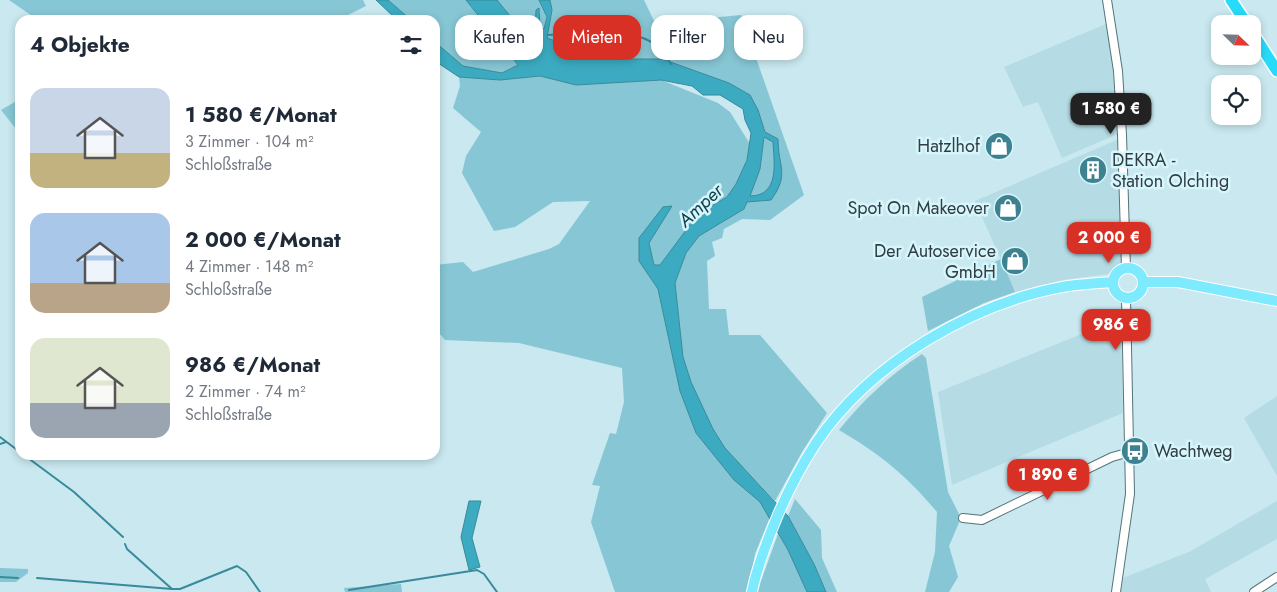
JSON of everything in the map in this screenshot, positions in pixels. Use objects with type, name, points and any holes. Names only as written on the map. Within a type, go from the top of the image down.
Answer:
[{"type":"highway","points":[[1231,0],[1241,15]]},
{"type":"highway","points":[[1261,46],[1277,71]]},
{"type":"main road","points":[[1126,269],[1135,270],[1142,282],[1138,294],[1126,298],[1115,291],[1113,282],[1117,273],[1126,269]]},
{"type":"main road","points":[[752,592],[769,536],[784,500],[817,442],[843,411],[877,378],[917,346],[987,309],[1030,295],[1068,286],[1113,282]]},
{"type":"main road","points":[[1142,282],[1178,282],[1277,301]]},
{"type":"street","points":[[1107,0],[1118,64],[1126,269]]},
{"type":"street","points":[[1116,592],[1128,514],[1130,452],[1126,298]]},
{"type":"street","points":[[963,518],[982,520],[1112,457],[1130,452]]},
{"type":"street","points":[[1254,592],[1277,577]]},
{"type":"shaded area","points":[[9,0],[363,0],[366,6],[348,15],[31,15]]},
{"type":"shaded area","points":[[376,0],[388,0],[405,15],[392,15]]},
{"type":"shaded area","points":[[388,0],[466,0],[478,15],[455,15],[455,59],[440,46],[440,15],[405,15]]},
{"type":"shaded area","points":[[466,0],[497,0],[509,15],[478,15]]},
{"type":"shaded area","points":[[497,0],[539,0],[547,17],[544,30],[543,15],[539,15],[539,9],[538,15],[509,15]]},
{"type":"shaded area","points":[[539,0],[550,0],[552,10],[547,38],[553,40],[553,60],[665,60],[729,83],[750,95],[758,110],[765,132],[778,139],[782,177],[777,191],[771,200],[747,202],[744,209],[699,236],[686,253],[675,283],[683,357],[691,382],[713,429],[725,448],[788,516],[814,564],[826,592],[807,592],[788,550],[760,502],[734,480],[696,433],[680,391],[658,289],[639,261],[639,238],[663,207],[672,206],[649,243],[654,265],[660,265],[698,214],[727,197],[736,184],[747,160],[751,133],[745,120],[743,109],[720,95],[703,95],[692,86],[661,80],[576,85],[540,76],[500,80],[459,77],[440,64],[440,46],[463,66],[502,73],[518,65],[514,60],[543,60],[543,28],[547,17]],"holes":[[[764,137],[773,142],[773,176],[771,184],[766,190],[760,195],[750,196],[760,169]]]},
{"type":"shaded area","points":[[550,0],[644,0],[651,15],[651,59],[641,59],[641,15],[553,15],[553,40],[547,38],[552,10]]},
{"type":"shaded area","points":[[539,8],[539,15],[536,15],[536,10]]},
{"type":"shaded area","points":[[734,16],[734,60],[757,60],[804,195],[770,220],[742,219],[724,229],[722,238],[712,242],[715,256],[707,261],[709,309],[726,309],[729,335],[760,335],[827,413],[802,452],[775,501],[725,448],[713,429],[691,382],[683,357],[675,283],[686,253],[699,236],[744,209],[760,169],[765,130],[750,95],[729,83],[665,60],[724,60],[724,17]]},
{"type":"shaded area","points":[[1108,23],[1120,133],[1062,158],[1038,102],[1023,107],[1004,67]]},
{"type":"shaded area","points":[[456,60],[514,60],[518,65],[502,73],[463,66]]},
{"type":"shaded area","points":[[540,76],[576,85],[661,80],[718,103],[730,112],[750,144],[747,160],[736,184],[727,197],[698,214],[660,265],[654,265],[649,243],[671,207],[639,238],[639,261],[658,289],[680,391],[696,433],[734,480],[760,502],[770,517],[755,554],[748,592],[615,592],[591,522],[600,486],[592,485],[610,433],[616,434],[624,402],[622,368],[519,343],[445,340],[440,334],[440,264],[463,262],[473,272],[549,249],[559,244],[590,201],[553,202],[515,227],[494,231],[462,173],[466,156],[481,132],[453,108],[460,86],[459,77],[500,80]]},
{"type":"shaded area","points":[[15,102],[15,128],[1,110]]},
{"type":"shaded area","points":[[1119,139],[1121,263],[1108,274],[1063,280],[1015,292],[975,201]]},
{"type":"shaded area","points":[[1001,259],[1015,292],[984,303],[928,331],[922,297]]},
{"type":"shaded area","points":[[1121,318],[1123,413],[952,485],[938,392]]},
{"type":"shaded area","points":[[922,354],[926,358],[948,492],[961,518],[949,546],[958,577],[949,592],[925,592],[935,552],[937,512],[892,466],[839,430],[878,389]]},
{"type":"shaded area","points":[[1277,396],[1277,476],[1244,418]]},
{"type":"shaded area","points":[[795,499],[821,530],[822,558],[837,592],[826,592],[814,564],[788,516]]},
{"type":"shaded area","points":[[469,501],[481,501],[472,538],[480,567],[469,570],[461,537]]},
{"type":"shaded area","points":[[1277,501],[1277,539],[1205,579],[1211,592],[1121,592],[1123,578],[1191,551]]},
{"type":"shaded area","points":[[778,534],[788,550],[807,592],[757,592]]},
{"type":"shaded area","points":[[0,568],[28,569],[28,573],[16,582],[0,582]]},
{"type":"shaded area","points":[[401,584],[402,592],[345,592],[344,588]]},
{"type":"waterway","points":[[548,35],[553,35]]},
{"type":"waterway","points":[[641,38],[655,45],[664,53],[671,64]]},
{"type":"waterway","points":[[0,437],[15,448]]},
{"type":"waterway","points":[[0,444],[6,442]]},
{"type":"waterway","points":[[31,460],[74,492],[123,537]]},
{"type":"waterway","points":[[125,544],[127,549],[172,589]]},
{"type":"waterway","points":[[37,578],[180,589],[237,566],[246,572],[260,592]]},
{"type":"waterway","points":[[349,590],[477,570],[484,574],[497,592]]},
{"type":"waterway","points":[[0,577],[18,578]]},
{"type":"place","name":"Hatzlhof","points":[[999,146]]},
{"type":"place","name":"DEKRA - Station Olching","points":[[1093,170]]},
{"type":"place","name":"Spot On Makeover","points":[[1008,208]]},
{"type":"place","name":"Der Autoservice GmbH","points":[[1015,261]]},
{"type":"place","name":"Wachtweg","points":[[1135,451]]},
{"type":"water label","name":"Amper","points":[[700,205]]}]
